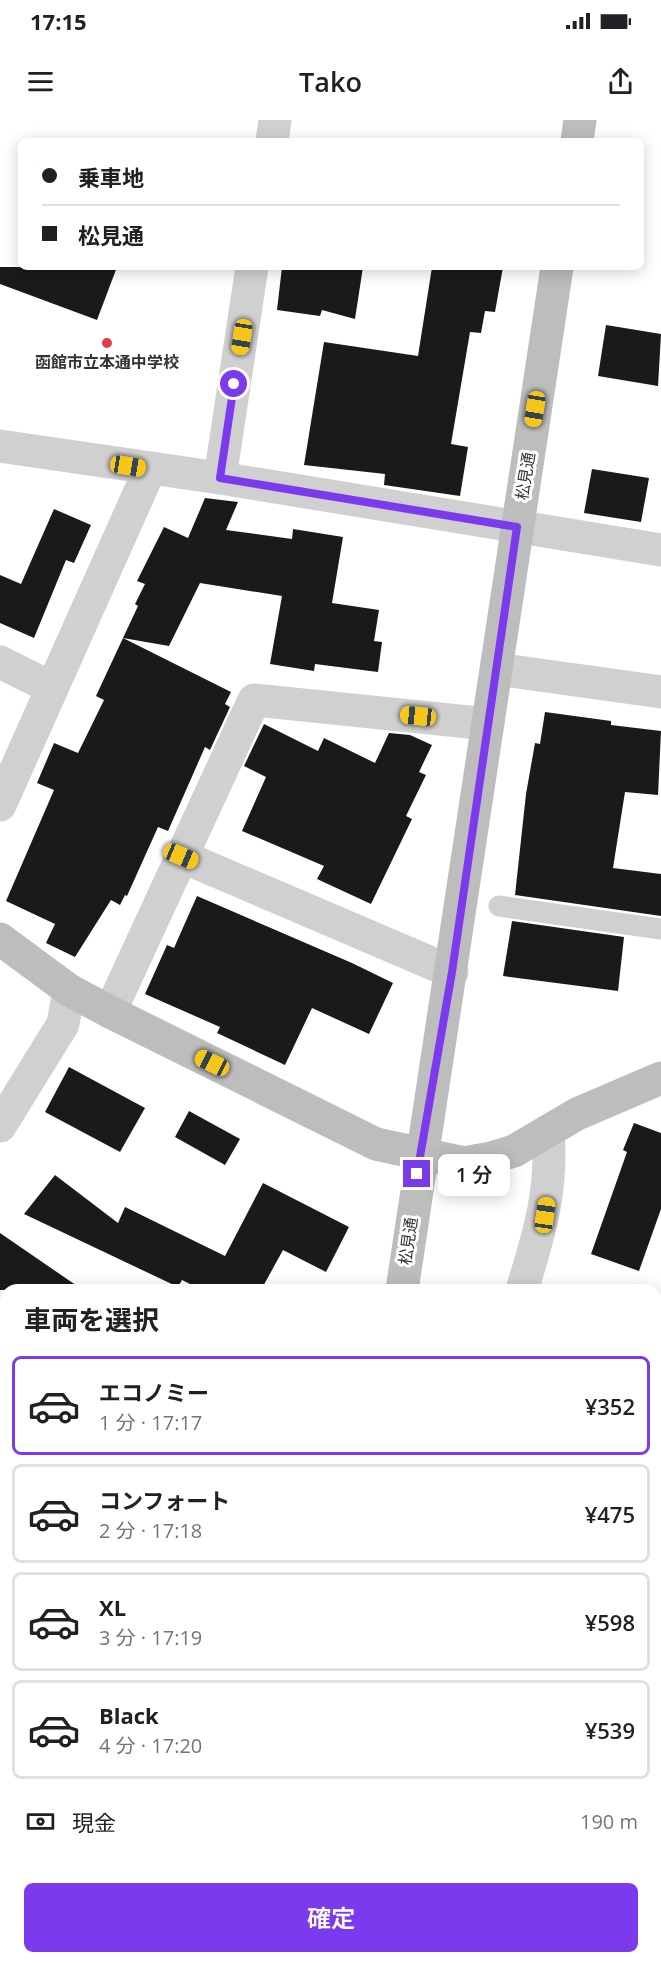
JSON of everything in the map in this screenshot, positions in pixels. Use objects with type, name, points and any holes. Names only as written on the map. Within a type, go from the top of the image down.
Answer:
[{"type":"street","points":[[272,138],[275,120]]},
{"type":"street","points":[[577,138],[580,120]]},
{"type":"street","points":[[220,478],[252,270]]},
{"type":"street","name":"松見通","points":[[403,1284],[420,1156],[452,972],[557,270]]},
{"type":"street","points":[[0,446],[220,478],[661,550]]},
{"type":"street","points":[[0,805],[150,469]]},
{"type":"street","points":[[0,662],[52,688]]},
{"type":"street","points":[[497,669],[661,692]]},
{"type":"street","points":[[110,1012],[254,700],[488,724]]},
{"type":"street","points":[[181,856],[452,972]]},
{"type":"street","points":[[0,939],[69,990],[110,1012],[376,1144],[420,1156],[464,1163],[514,1151],[577,1114],[661,1078]]},
{"type":"street","points":[[0,1126],[63,1024],[69,990]]},
{"type":"street","points":[[524,1284],[545,1215],[551,1160],[548,1131]]},
{"type":"lane","points":[[500,906],[661,929]]},
{"type":"building","points":[[0,267],[18,267],[18,270],[116,270],[97,320],[0,284]]},
{"type":"building","points":[[282,270],[363,270],[355,319],[322,310],[320,316],[277,310]]},
{"type":"building","points":[[432,270],[502,270],[495,312],[485,311],[481,333],[470,332],[451,444],[468,447],[460,496],[384,485],[385,474],[304,465],[324,342],[418,356]]},
{"type":"building","points":[[606,325],[661,334],[658,386],[598,376]]},
{"type":"building","points":[[592,469],[649,478],[641,522],[584,513]]},
{"type":"building","points":[[205,498],[238,502],[226,530],[292,539],[293,529],[343,537],[332,603],[379,610],[374,641],[382,642],[378,672],[315,664],[314,671],[270,664],[282,596],[200,583],[169,646],[123,638],[138,606],[135,604],[145,584],[137,581],[164,527],[188,538]]},
{"type":"building","points":[[54,509],[91,525],[74,563],[66,560],[34,638],[0,623],[0,575],[21,584]]},
{"type":"building","points":[[123,638],[231,692],[225,704],[230,707],[210,750],[205,747],[168,831],[158,827],[127,896],[125,895],[120,905],[111,900],[75,957],[46,943],[55,924],[6,901],[54,790],[37,783],[54,743],[78,753],[104,700],[96,696]]},
{"type":"building","points":[[545,712],[611,721],[611,725],[661,731],[658,795],[625,792],[613,868],[661,874],[661,916],[515,895],[526,794],[535,743],[540,744]]},
{"type":"building","points":[[264,724],[318,751],[324,738],[375,763],[389,733],[410,735],[432,745],[419,772],[426,775],[406,816],[412,819],[371,904],[317,879],[324,866],[242,831],[266,777],[244,766]]},
{"type":"building","points":[[197,896],[393,983],[369,1034],[312,1008],[285,1065],[217,1033],[220,1027],[145,994],[167,945],[174,948]]},
{"type":"building","points":[[512,921],[624,937],[618,991],[503,976]]},
{"type":"building","points":[[69,1067],[145,1108],[120,1152],[45,1112]]},
{"type":"building","points":[[189,1111],[240,1139],[225,1165],[175,1137]]},
{"type":"building","points":[[634,1123],[661,1133],[661,1209],[639,1271],[591,1254],[627,1152],[623,1150]]},
{"type":"building","points":[[55,1175],[118,1223],[125,1207],[225,1256],[263,1183],[349,1227],[326,1272],[283,1250],[264,1284],[190,1284],[182,1280],[180,1284],[172,1284],[24,1214]]},
{"type":"building","points":[[0,1233],[74,1284],[0,1284]]},
{"type":"place","name":"函館市立本通中学校","points":[[107,343]]},
{"type":"route","points":[[234,384],[220,478],[517,527],[452,972],[417,1174]]}]
